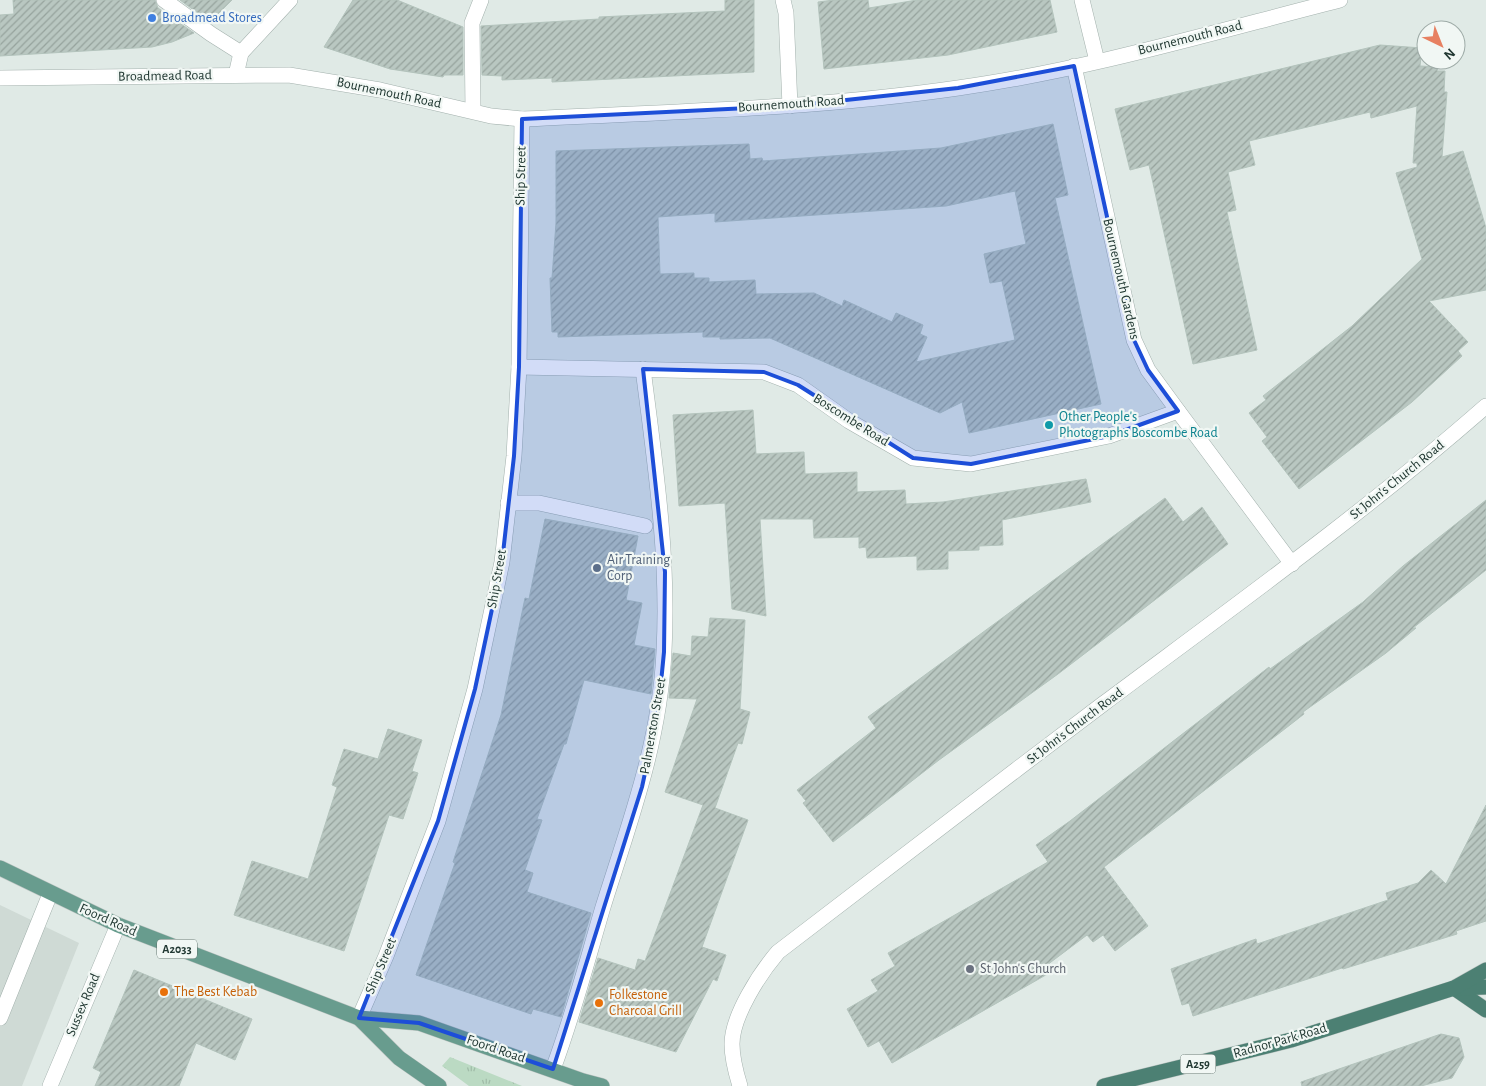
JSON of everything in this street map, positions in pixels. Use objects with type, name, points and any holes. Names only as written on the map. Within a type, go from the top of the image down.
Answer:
[{"type":"highway","name":"Radnor Park Road","points":[[1104,1086],[1291,1040],[1454,988],[1486,970]]},
{"type":"highway","name":"Radnor Park Road","points":[[1454,988],[1486,987]]},
{"type":"highway","points":[[1454,988],[1486,1010]]},
{"type":"main road","name":"Foord Road","points":[[0,868],[50,894],[118,925],[359,1018],[419,1023],[602,1086]]},
{"type":"main road","name":"Foord Road","points":[[359,1018],[399,1058],[439,1086]]},
{"type":"street","points":[[164,0],[211,34],[241,52]]},
{"type":"street","points":[[236,74],[241,52],[290,0]]},
{"type":"street","points":[[473,111],[472,23],[481,0]]},
{"type":"street","points":[[783,0],[786,13],[790,106]]},
{"type":"street","points":[[1082,0],[1097,61]]},
{"type":"street","name":"Bournemouth Road","points":[[236,74],[289,75],[320,79],[380,90],[473,111],[522,119],[790,106],[958,88],[1074,66],[1340,0]]},
{"type":"street","name":"Bournemouth Gardens","points":[[1074,66],[1134,340],[1148,370],[1292,564]]},
{"type":"street","name":"Broadmead Road","points":[[0,78],[236,74]]},
{"type":"street","name":"Ship Street","points":[[359,1018],[386,956],[440,811],[475,688],[502,562],[514,456],[519,367],[522,119]]},
{"type":"street","name":"Boscombe Road","points":[[519,367],[764,372],[798,385],[849,421],[913,458],[972,464],[1108,436],[1178,411]]},
{"type":"street","name":"Palmerston Street","points":[[553,1069],[642,787],[658,713],[664,652],[665,572],[661,507],[643,369]]},
{"type":"street","name":"St John's Church Road","points":[[740,1086],[732,1043],[740,1013],[759,974],[778,952],[1102,705],[1292,564],[1436,450],[1486,406]]},
{"type":"street","points":[[508,503],[539,503],[645,526]]},
{"type":"street","points":[[0,1018],[50,894]]},
{"type":"street","name":"Sussex Road","points":[[50,1086],[118,925]]},
{"type":"highlighted area","points":[[1074,66],[1134,340],[1148,370],[1178,411],[1109,436],[971,464],[913,458],[798,385],[764,372],[643,369],[665,572],[664,652],[658,713],[642,787],[553,1069],[419,1023],[359,1018],[438,821],[475,689],[502,562],[514,456],[519,367],[522,119],[790,106],[958,88]]},
{"type":"shaded area","points":[[0,905],[79,943],[22,1086],[0,1086]]},
{"type":"green space","points":[[450,1057],[522,1086],[469,1086],[442,1066]]},
{"type":"building","points":[[13,0],[155,0],[158,8],[194,33],[172,42],[152,47],[0,56],[0,15],[14,14]]},
{"type":"building","points":[[180,0],[232,0],[210,22]]},
{"type":"building","points":[[353,0],[397,0],[463,27],[463,75],[444,75],[443,77],[390,69],[324,47]]},
{"type":"building","points":[[725,0],[754,0],[754,72],[552,82],[552,78],[502,80],[502,76],[482,75],[481,26],[599,19],[599,17],[725,11]]},
{"type":"building","points":[[868,0],[869,8],[917,0],[1050,0],[1057,32],[948,55],[824,69],[818,2]]},
{"type":"building","points":[[1380,45],[1416,48],[1416,70],[1445,71],[1444,92],[1447,92],[1442,157],[1463,151],[1486,228],[1486,290],[1429,301],[1468,342],[1458,351],[1462,356],[1412,402],[1299,489],[1262,441],[1267,437],[1249,413],[1266,400],[1263,396],[1352,326],[1422,259],[1396,173],[1417,167],[1417,163],[1413,163],[1417,106],[1371,118],[1370,112],[1249,141],[1255,165],[1228,172],[1236,210],[1227,212],[1257,350],[1193,364],[1149,165],[1130,170],[1115,109]]},
{"type":"building","points":[[1053,124],[1068,195],[1055,198],[1101,404],[969,433],[962,402],[940,413],[770,338],[720,339],[720,337],[703,337],[703,332],[558,337],[558,332],[552,332],[550,278],[552,278],[556,223],[556,151],[749,144],[750,159],[762,158],[763,161],[941,148]],"holes":[[[1015,191],[1026,244],[984,254],[990,283],[1002,281],[1015,340],[916,362],[927,337],[920,334],[923,325],[896,313],[892,322],[844,300],[842,306],[814,293],[756,294],[755,280],[709,282],[709,278],[694,278],[694,273],[660,274],[658,217],[715,213],[715,222],[946,206]]]},
{"type":"building","points":[[753,410],[756,454],[804,452],[805,474],[857,472],[857,492],[905,490],[906,504],[943,502],[1086,479],[1091,502],[1002,520],[1003,545],[979,546],[979,550],[948,551],[948,569],[917,570],[917,556],[867,558],[866,547],[859,548],[859,537],[814,538],[813,519],[760,519],[766,616],[732,609],[725,503],[679,506],[673,415]]},
{"type":"building","points":[[1165,498],[1183,522],[1202,507],[1228,544],[1058,674],[939,760],[833,842],[803,803],[806,801],[797,790],[876,728],[868,717]]},
{"type":"building","points":[[1486,500],[1486,570],[1413,628],[1416,628],[1386,653],[1303,712],[1304,714],[1104,867],[1148,926],[1115,951],[1103,935],[1093,942],[1087,935],[1047,965],[1051,972],[892,1063],[879,1041],[868,1047],[847,1009],[878,991],[871,980],[895,966],[888,953],[1048,862],[1036,845],[1070,821],[1269,667],[1270,669],[1363,602],[1403,566]]},
{"type":"building","points":[[545,519],[638,536],[626,600],[642,603],[634,645],[655,649],[651,694],[584,680],[566,744],[564,744],[537,819],[542,820],[525,870],[533,873],[527,892],[591,913],[561,1017],[533,1009],[531,1014],[416,975],[455,863],[453,862],[501,715],[525,598],[529,599]]},
{"type":"building","points":[[710,618],[745,620],[740,709],[750,712],[742,744],[738,743],[715,808],[748,820],[702,947],[726,955],[717,981],[713,979],[676,1052],[579,1022],[598,958],[635,970],[638,959],[645,961],[703,805],[665,792],[697,699],[669,698],[673,653],[691,656],[692,636],[708,637]]},
{"type":"building","points":[[388,729],[422,740],[412,771],[418,773],[403,819],[389,815],[344,951],[234,915],[252,861],[308,879],[337,787],[332,785],[344,749],[378,759]]},
{"type":"building","points":[[1486,805],[1486,921],[1456,931],[1457,934],[1342,968],[1193,1016],[1189,1003],[1182,1005],[1171,969],[1256,939],[1257,944],[1388,900],[1386,893],[1418,883],[1431,870],[1446,884]]},
{"type":"building","points":[[134,970],[252,1019],[235,1060],[196,1043],[179,1086],[95,1086],[101,1072],[93,1068]]},
{"type":"building","points":[[1441,1034],[1459,1038],[1464,1057],[1452,1078],[1421,1086],[1302,1086],[1301,1082]]},
{"type":"place","name":"Broadmead Stores","points":[[152,18]]},
{"type":"place","name":"Other People's Photographs Boscombe Road","points":[[1049,425]]},
{"type":"place","name":"Air Training Corp","points":[[597,568]]},
{"type":"place","name":"St John's Church","points":[[970,969]]},
{"type":"place","name":"The Best Kebab","points":[[164,992]]},
{"type":"place","name":"Folkestone Charcoal Grill","points":[[599,1003]]}]
